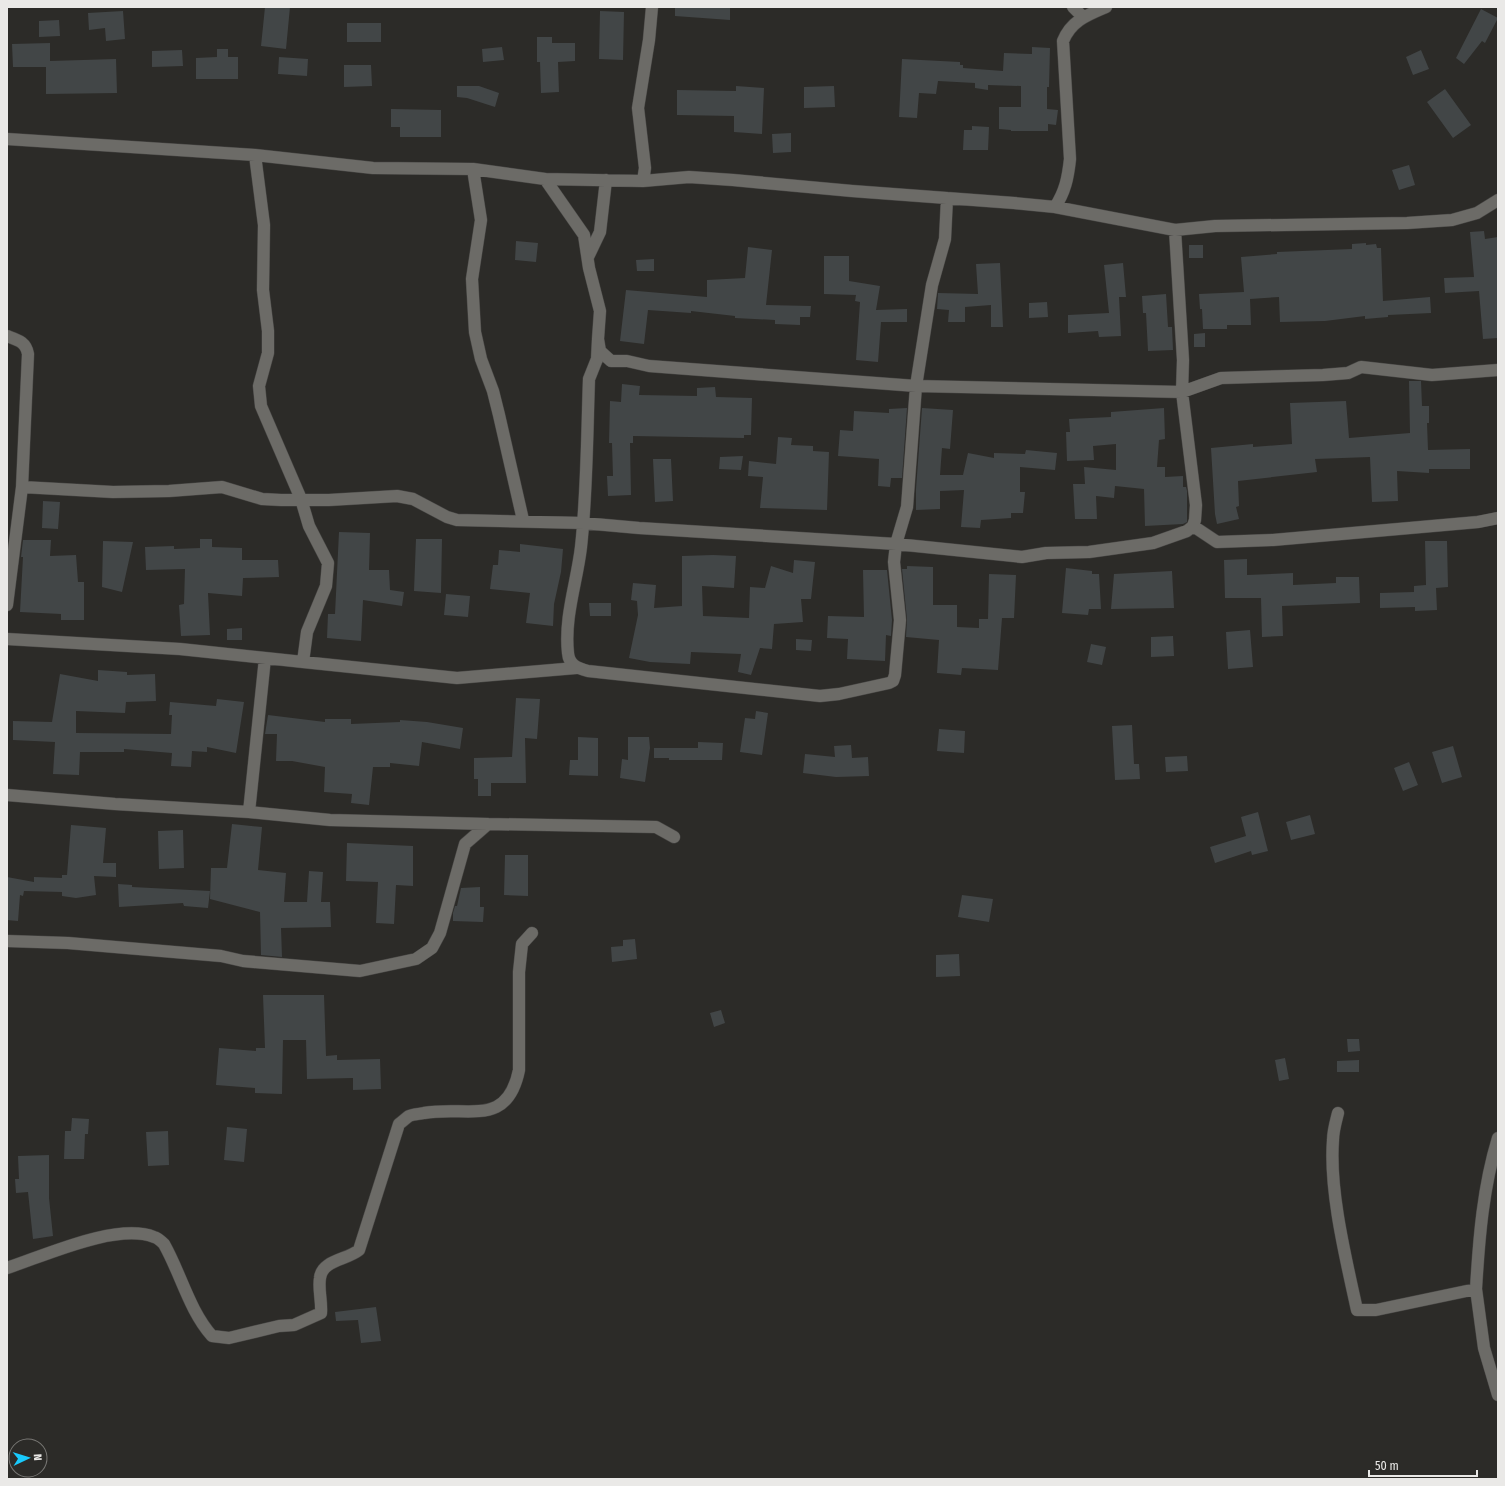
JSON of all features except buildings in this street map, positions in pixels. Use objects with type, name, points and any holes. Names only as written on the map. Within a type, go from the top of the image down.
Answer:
[{"type":"street","points":[[643,181],[645,168],[638,108],[649,40],[652,7]]},
{"type":"street","points":[[1073,7],[1083,17]]},
{"type":"street","points":[[1055,207],[1063,195],[1068,178],[1070,159],[1063,41],[1072,25],[1083,17],[1106,7]]},
{"type":"street","points":[[7,139],[255,155],[373,168],[473,169],[545,179],[643,181],[689,177],[1055,207],[1175,230],[1215,226],[1407,223],[1452,220],[1477,213],[1498,200]]},
{"type":"street","points":[[255,155],[264,225],[262,290],[268,331],[268,354],[259,394],[261,406],[301,499],[308,526],[328,563],[326,586],[307,632],[303,650],[303,662]]},
{"type":"street","points":[[473,169],[481,220],[472,279],[475,332],[481,359],[498,409],[523,520]]},
{"type":"street","points":[[545,179],[553,193],[579,226],[584,235],[600,311],[597,359],[589,380],[584,523],[578,571],[568,621],[568,653],[571,663],[576,668]]},
{"type":"street","points":[[588,258],[600,232],[606,180]]},
{"type":"street","points":[[7,639],[180,649],[457,678],[576,668],[588,671],[820,696],[839,694],[889,683],[893,681],[895,675],[900,620],[894,562],[896,544],[907,507],[916,386],[932,285],[945,239],[947,198]]},
{"type":"street","points":[[22,487],[113,492],[169,492],[222,487],[262,499],[329,500],[397,496],[413,499],[447,517],[457,520],[523,520],[584,523],[639,528],[896,544],[1022,557],[1046,553],[1089,552],[1153,543],[1187,531],[1193,526],[1196,520],[1196,505],[1182,392],[1183,360],[1175,230]]},
{"type":"street","points":[[7,336],[20,340],[26,346],[28,354],[22,487],[7,605]]},
{"type":"street","points":[[598,339],[600,351],[611,362],[627,361],[649,366],[916,386],[1182,392],[1221,378],[1324,375],[1348,373],[1361,367],[1432,375],[1498,370]]},
{"type":"street","points":[[1193,526],[1217,542],[1273,540],[1478,522],[1498,518]]},
{"type":"street","points":[[249,812],[265,658]]},
{"type":"street","points":[[7,795],[115,804],[249,812],[337,820],[656,827],[674,837]]},
{"type":"street","points":[[7,941],[68,943],[221,956],[243,961],[360,971],[416,959],[432,948],[440,933],[465,844],[488,824]]},
{"type":"street","points":[[7,1268],[91,1239],[118,1234],[142,1234],[155,1237],[164,1244],[193,1306],[205,1328],[212,1336],[229,1338],[279,1326],[294,1325],[321,1313],[320,1278],[322,1270],[326,1265],[352,1256],[359,1250],[399,1124],[410,1116],[432,1112],[487,1111],[507,1100],[516,1085],[519,1070],[519,972],[522,944],[532,933]]},
{"type":"street","points":[[1338,1112],[1333,1140],[1334,1190],[1347,1266],[1357,1310],[1376,1310],[1476,1289]]},
{"type":"street","points":[[1498,1138],[1492,1155],[1479,1231],[1476,1289],[1484,1348],[1498,1395]]}]
